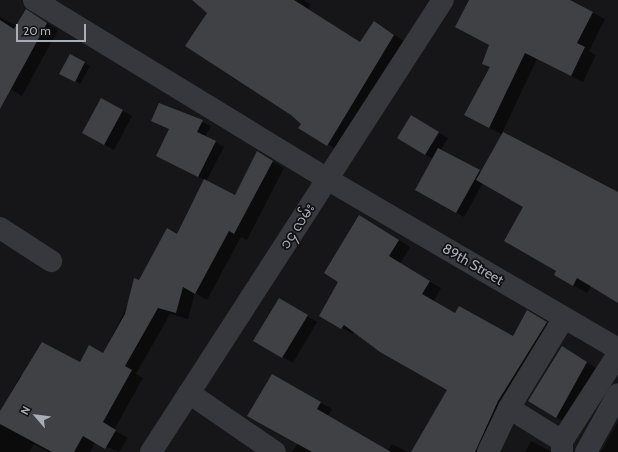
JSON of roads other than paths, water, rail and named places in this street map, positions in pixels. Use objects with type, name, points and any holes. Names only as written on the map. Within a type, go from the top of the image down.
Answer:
[{"type":"street","name":"89th Street","points":[[34,0],[327,179],[618,349]]},
{"type":"street","name":"၁၄ လမ်း","points":[[151,452],[443,0]]},
{"type":"street","points":[[0,228],[52,261]]},
{"type":"street","points":[[488,452],[509,408],[564,318]]},
{"type":"street","points":[[509,408],[562,446],[618,354]]},
{"type":"street","points":[[189,393],[276,452]]},
{"type":"street","points":[[586,452],[618,394]]}]
